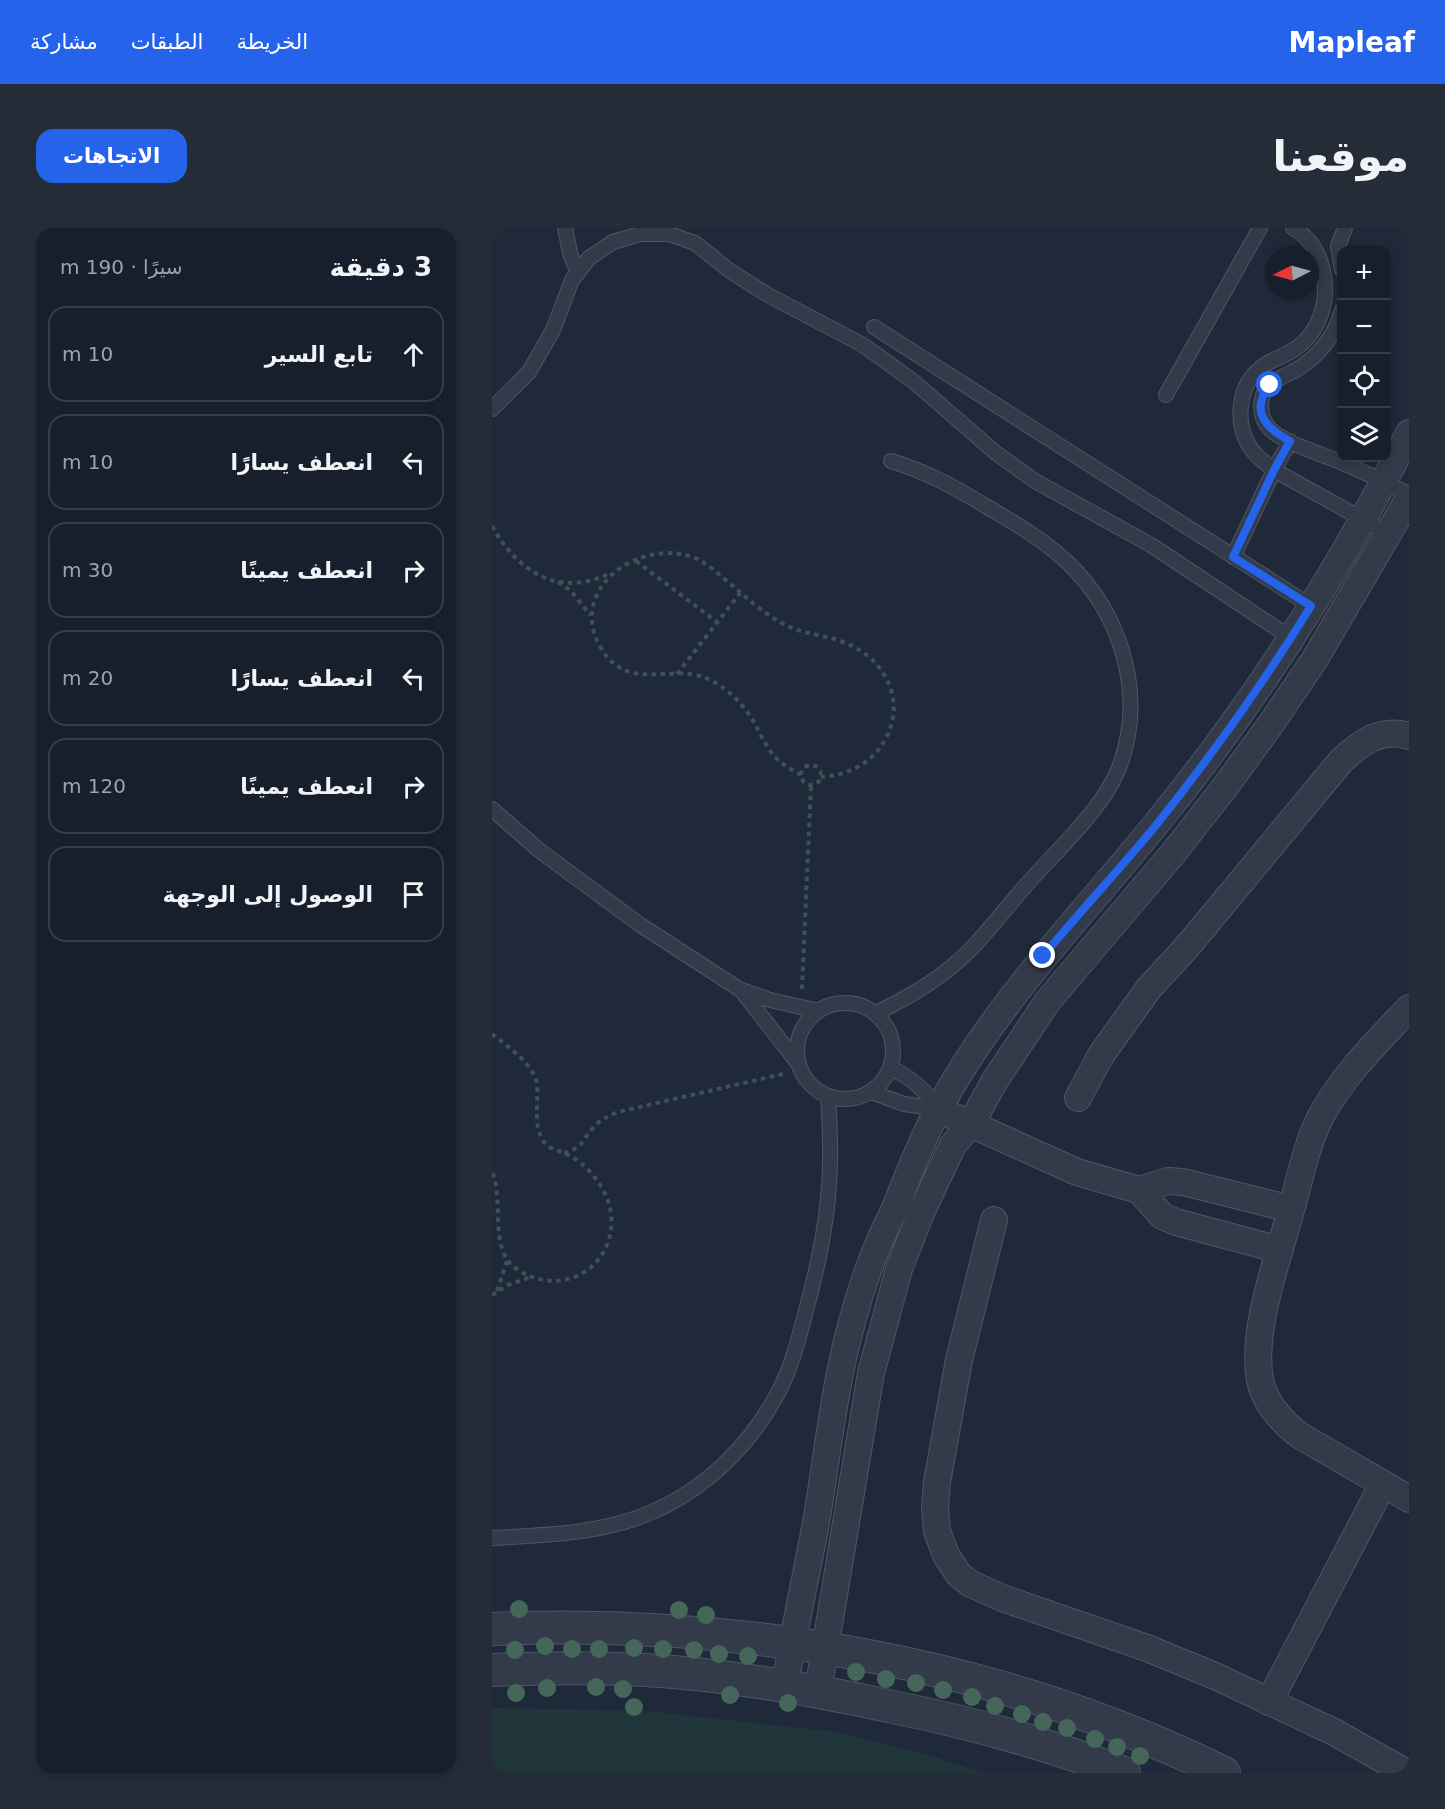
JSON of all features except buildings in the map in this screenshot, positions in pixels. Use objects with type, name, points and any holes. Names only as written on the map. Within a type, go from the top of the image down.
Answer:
[{"type":"street","points":[[785,1686],[805,1584],[841,1369],[870,1264],[914,1159],[939,1109],[970,1056],[1011,997],[1202,766],[1292,638],[1384,483],[1409,433]]},
{"type":"street","points":[[818,1691],[871,1373],[899,1269],[921,1213],[953,1145],[971,1124],[1006,1061],[1047,1002],[1226,788],[1315,659],[1409,496]]},
{"type":"street","points":[[1078,1098],[1101,1055],[1149,988],[1187,947],[1341,761],[1361,742],[1382,735],[1400,733],[1409,736]]},
{"type":"street","points":[[1409,1008],[1363,1056],[1324,1111],[1306,1157],[1265,1304],[1259,1359],[1264,1395],[1284,1423],[1299,1435],[1409,1499]]},
{"type":"street","points":[[939,1109],[1077,1172],[1139,1190],[1162,1216],[1176,1222],[1280,1250]]},
{"type":"street","points":[[1139,1190],[1168,1181],[1183,1182],[1292,1209]]},
{"type":"street","points":[[994,1220],[959,1360],[937,1482],[935,1508],[937,1531],[946,1556],[959,1575],[971,1584],[1005,1599],[1148,1648],[1334,1732],[1407,1773]]},
{"type":"street","points":[[1269,1702],[1383,1484]]},
{"type":"street","points":[[492,1629],[561,1626],[648,1628],[736,1635],[826,1648],[963,1677],[1029,1696],[1116,1726],[1224,1773]]},
{"type":"street","points":[[492,1670],[560,1668],[646,1670],[730,1678],[818,1691],[955,1720],[1020,1737],[1084,1757],[1124,1773]]},
{"type":"lane","points":[[565,228],[570,253],[578,273]]},
{"type":"lane","points":[[1166,394],[1260,228]]},
{"type":"lane","points":[[1293,228],[1313,246]]},
{"type":"lane","points":[[1338,246],[1345,228]]},
{"type":"lane","points":[[492,409],[529,372],[553,330],[572,280],[590,258],[613,242],[640,234],[669,234],[695,243],[730,271],[768,295],[863,345],[913,381],[996,453],[1035,481],[1151,545],[1292,638]]},
{"type":"lane","points":[[1319,252],[1337,246]]},
{"type":"lane","points":[[1319,258],[1323,269],[1326,293],[1321,317],[1315,328],[1298,347],[1256,372],[1243,394],[1241,420],[1243,433],[1249,446],[1274,470],[1389,534]]},
{"type":"lane","points":[[1337,326],[1317,354],[1270,385],[1263,393],[1261,410],[1264,420],[1269,428],[1290,441],[1345,464],[1409,496]]},
{"type":"lane","points":[[874,327],[1311,606]]},
{"type":"lane","points":[[1233,557],[1290,441]]},
{"type":"lane","points":[[875,1014],[913,995],[947,970],[977,941],[1100,802],[1120,766],[1131,722],[1130,676],[1116,634],[1096,596],[1068,562],[1032,534],[946,482],[921,470],[891,461]]},
{"type":"lane","points":[[492,809],[540,851],[639,924],[739,989],[760,1013],[815,1089],[843,1100],[857,1098],[871,1092],[883,1082],[891,1068],[893,1053],[891,1038],[885,1025],[875,1014],[862,1006],[848,1003],[832,1005],[819,1011],[808,1021],[800,1034],[797,1049],[800,1067]]},
{"type":"lane","points":[[739,989],[801,1008],[819,1011]]},
{"type":"lane","points":[[891,1068],[905,1074],[918,1084],[939,1109]]},
{"type":"lane","points":[[871,1092],[904,1104],[939,1109]]},
{"type":"lane","points":[[492,1538],[567,1533],[610,1527],[652,1512],[691,1491],[726,1463],[755,1430],[779,1392],[795,1351],[820,1259],[831,1178],[828,1096]]},
{"type":"path","points":[[492,526],[502,545],[518,562],[536,574],[558,582],[576,596],[591,615],[596,638],[602,651],[611,661],[622,669],[648,676],[677,674],[707,678],[723,688],[737,699],[748,713],[774,756],[801,775],[806,784],[816,784],[821,777],[848,772],[861,766],[872,758],[883,745],[891,727],[894,710],[893,693],[877,662],[848,644],[792,627],[757,607],[708,564],[693,557],[661,554],[648,556],[586,582],[558,582]]},
{"type":"path","points":[[635,561],[717,622]]},
{"type":"path","points":[[591,615],[595,599],[613,572]]},
{"type":"path","points":[[677,674],[740,593]]},
{"type":"path","points":[[801,775],[807,766],[812,765],[817,767],[821,777]]},
{"type":"path","points":[[801,1008],[811,785]]},
{"type":"path","points":[[492,1034],[532,1071],[537,1083],[537,1119],[544,1142],[553,1150],[564,1153],[582,1164],[596,1179],[606,1197],[612,1218],[611,1236],[604,1253],[592,1267],[576,1276],[560,1281],[544,1281],[518,1270],[508,1260],[499,1242],[498,1202],[496,1182],[492,1171]]},
{"type":"path","points":[[564,1153],[575,1150],[584,1143],[592,1129],[603,1118],[800,1067]]},
{"type":"path","points":[[497,1291],[508,1260]]},
{"type":"path","points":[[492,1295],[531,1277]]},
{"type":"green space","points":[[492,1708],[647,1711],[837,1732],[929,1755],[983,1773],[492,1773]]},
{"type":"route","points":[[1043,956],[1153,828],[1202,766],[1292,638],[1311,606],[1233,557],[1290,441],[1269,428],[1264,420],[1261,401],[1263,393],[1270,385]]}]
